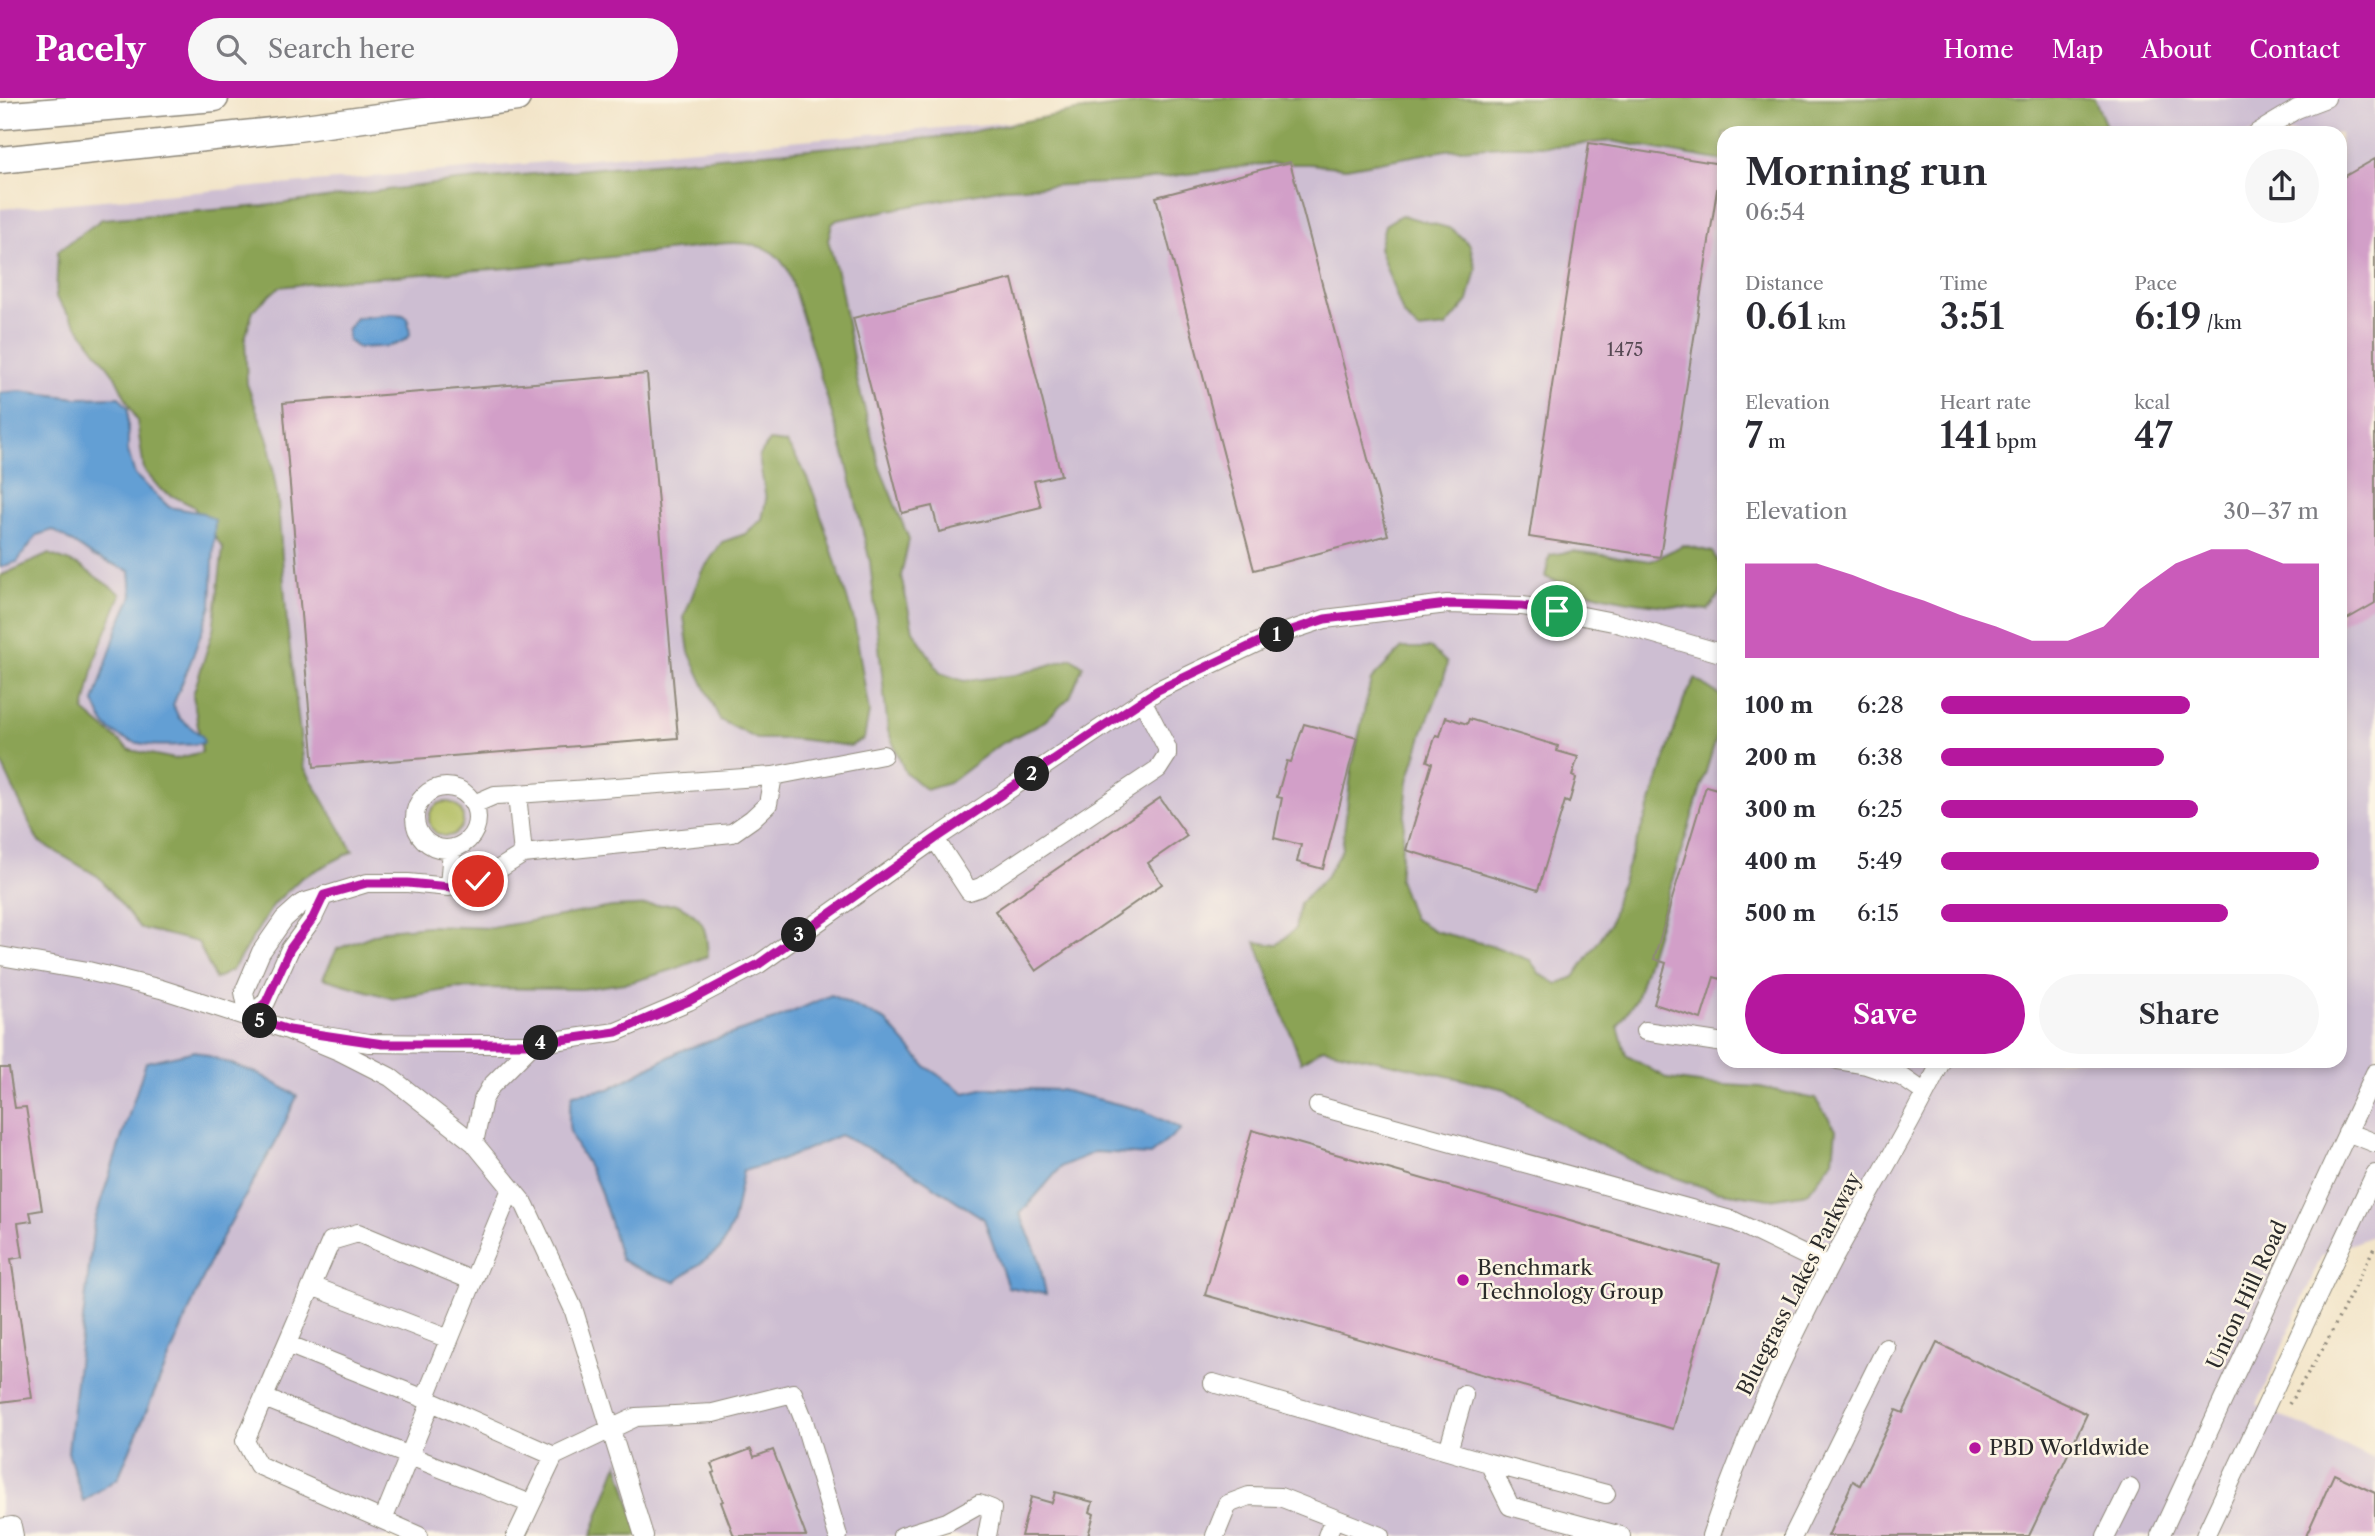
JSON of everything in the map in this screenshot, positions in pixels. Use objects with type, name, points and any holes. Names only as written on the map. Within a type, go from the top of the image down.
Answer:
[{"type":"highway","points":[[0,116],[215,98]]},
{"type":"highway","points":[[0,160],[290,129],[517,98]]},
{"type":"street","points":[[2269,126],[2297,109],[2326,98]]},
{"type":"street","points":[[289,1030],[383,1044],[533,1044],[616,1032],[689,1001],[759,964],[935,839],[1158,690],[1265,639],[1325,619],[1447,604],[1522,606],[1612,622],[1717,652]]},
{"type":"street","points":[[935,839],[969,891],[981,887],[1158,769],[1167,755],[1167,748],[1142,700]]},
{"type":"street","points":[[474,804],[495,795],[773,776],[883,755]]},
{"type":"street","points":[[249,1017],[244,992],[261,952],[284,919],[302,903],[367,883],[449,887],[478,881],[523,854],[732,832],[768,804],[773,776]]},
{"type":"street","points":[[449,787],[468,795],[477,813],[475,832],[461,846],[452,849],[431,846],[417,830],[415,820],[421,800],[428,792],[438,788],[449,787]]},
{"type":"street","points":[[517,794],[523,854]]},
{"type":"street","points":[[449,887],[452,849]]},
{"type":"street","points":[[249,1017],[266,1002],[290,949],[313,918],[324,895]]},
{"type":"street","points":[[0,956],[88,971],[161,989],[289,1030],[390,1077],[474,1143],[525,1205],[573,1308],[644,1536]]},
{"type":"street","points":[[1645,1031],[1717,1042]]},
{"type":"street","points":[[474,1143],[483,1100],[491,1086],[533,1044]]},
{"type":"street","points":[[1879,1068],[1902,1077],[1925,1093]]},
{"type":"street","name":"Bluegrass Lakes Parkway","points":[[1712,1536],[1752,1424],[1829,1268],[1938,1068]]},
{"type":"street","name":"Union Hill Road","points":[[2160,1536],[2375,1073]]},
{"type":"street","points":[[1318,1105],[1734,1221],[1829,1268]]},
{"type":"street","points":[[2347,1132],[2375,1143]]},
{"type":"street","points":[[2204,1536],[2375,1174]]},
{"type":"street","points":[[383,1520],[409,1456],[449,1339],[511,1189]]},
{"type":"street","points":[[419,1536],[258,1465],[246,1441],[331,1241],[358,1233],[473,1281]]},
{"type":"street","points":[[312,1286],[449,1339]]},
{"type":"street","points":[[287,1344],[428,1400],[555,1456]]},
{"type":"street","points":[[1793,1536],[1886,1348]]},
{"type":"street","points":[[1213,1382],[1489,1463],[1606,1494]]},
{"type":"street","points":[[516,1536],[555,1456],[636,1417],[713,1413],[793,1393],[838,1536]]},
{"type":"street","points":[[1448,1451],[1464,1395]]},
{"type":"street","points":[[264,1398],[531,1504]]},
{"type":"street","points":[[1489,1463],[1510,1506],[1621,1536]]},
{"type":"street","points":[[2106,1536],[2130,1488]]},
{"type":"street","points":[[1215,1536],[1228,1504],[1249,1496],[1280,1497],[1380,1536]]},
{"type":"street","points":[[902,1536],[947,1522],[979,1504],[992,1509],[986,1536]]},
{"type":"street","points":[[1327,1536],[1334,1518]]},
{"type":"street","points":[[0,1528],[12,1526],[14,1536]]},
{"type":"path","points":[[2285,1410],[2325,1345],[2375,1246]]},
{"type":"shaded area","points":[[1289,98],[2375,98],[2375,1235],[2322,1255],[2257,1405],[2375,1459],[2375,1536],[0,1536],[0,209]]},
{"type":"green space","points":[[1183,98],[2094,98],[2106,126],[1717,126],[1717,160],[1612,141],[1558,146],[1503,146],[1446,150],[1346,168],[1310,164],[1263,164],[1128,182],[1004,188],[837,220],[832,224],[828,240],[840,283],[857,380],[880,468],[909,539],[901,576],[913,630],[940,673],[964,681],[1016,675],[1072,658],[1083,666],[1070,697],[1045,721],[999,745],[949,783],[926,790],[905,772],[888,731],[870,562],[846,460],[788,270],[775,255],[755,245],[724,243],[508,268],[279,287],[253,310],[245,339],[247,384],[269,443],[278,502],[287,624],[304,767],[353,851],[301,878],[274,904],[232,970],[215,979],[198,942],[140,928],[99,877],[38,841],[0,760],[0,576],[49,554],[80,566],[121,594],[96,657],[84,711],[130,750],[175,759],[202,752],[193,695],[213,630],[223,548],[193,506],[161,490],[144,470],[137,421],[115,376],[56,298],[58,251],[102,219],[263,206],[457,181],[951,136],[1076,111]]},
{"type":"green space","points":[[1401,215],[1452,229],[1470,245],[1476,269],[1468,301],[1446,327],[1418,330],[1403,314],[1379,248],[1385,225]]},
{"type":"green space","points":[[769,441],[786,443],[801,465],[814,494],[854,620],[869,712],[864,739],[850,746],[798,739],[757,739],[720,720],[689,652],[684,617],[701,573],[722,542],[745,534],[762,519],[766,500],[759,457]]},
{"type":"green space","points":[[1683,545],[1712,552],[1717,560],[1717,598],[1708,610],[1645,603],[1585,591],[1545,577],[1550,555],[1573,551],[1651,561]]},
{"type":"green space","points":[[1402,648],[1431,648],[1447,663],[1443,682],[1424,729],[1408,781],[1399,879],[1413,918],[1435,931],[1496,947],[1530,960],[1540,974],[1557,984],[1574,977],[1610,924],[1618,892],[1684,700],[1695,679],[1717,693],[1717,735],[1636,999],[1618,1026],[1626,1055],[1668,1079],[1760,1087],[1815,1099],[1836,1129],[1833,1160],[1808,1193],[1770,1199],[1715,1191],[1644,1167],[1567,1128],[1505,1089],[1323,1048],[1301,1062],[1256,942],[1277,945],[1295,929],[1300,903],[1326,877],[1342,849],[1352,766],[1371,680]]},
{"type":"green space","points":[[446,802],[458,807],[463,819],[458,831],[446,836],[434,831],[429,819],[434,807]]},
{"type":"green space","points":[[677,904],[698,918],[702,924],[708,956],[632,982],[582,989],[456,988],[394,999],[323,978],[337,949],[386,930],[428,926],[491,928],[612,907]]},
{"type":"green space","points":[[618,1463],[640,1536],[591,1536]]},
{"type":"water","points":[[393,314],[408,318],[410,335],[405,340],[386,346],[358,348],[348,340],[347,330],[356,318]]},
{"type":"water","points":[[20,391],[77,398],[119,397],[128,408],[128,451],[135,475],[169,507],[203,513],[215,520],[211,606],[173,705],[179,718],[202,736],[204,743],[140,743],[117,735],[101,719],[94,702],[118,627],[132,596],[130,571],[93,556],[53,530],[37,535],[17,562],[0,567],[0,393]]},
{"type":"water","points":[[831,995],[886,1021],[925,1066],[965,1093],[986,1088],[1061,1090],[1142,1110],[1181,1129],[1150,1155],[1095,1152],[1062,1166],[1020,1214],[1038,1256],[1046,1294],[1008,1287],[984,1219],[895,1161],[840,1135],[782,1160],[743,1171],[733,1223],[721,1248],[675,1282],[621,1260],[600,1191],[570,1132],[573,1094],[609,1089],[680,1051],[774,1020]]},
{"type":"water","points":[[195,1051],[259,1074],[297,1096],[279,1136],[214,1252],[118,1478],[83,1501],[68,1452],[94,1223],[146,1062]]},
{"type":"building","points":[[1589,143],[1717,163],[1717,190],[1660,557],[1529,537]]},
{"type":"building","points":[[2375,159],[2375,603],[2347,619],[2347,175]]},
{"type":"building","points":[[1290,162],[1388,535],[1254,570],[1156,197]]},
{"type":"building","points":[[1012,279],[1061,475],[1034,481],[1041,507],[939,532],[932,506],[902,513],[853,318]]},
{"type":"building","points":[[647,374],[678,738],[314,767],[283,403]]},
{"type":"building","points":[[1446,717],[1467,724],[1469,719],[1558,746],[1557,751],[1578,757],[1572,776],[1576,778],[1569,803],[1565,801],[1538,890],[1406,850],[1432,763],[1427,761]]},
{"type":"building","points":[[1304,724],[1357,738],[1323,869],[1297,862],[1301,845],[1274,838],[1282,798],[1277,797],[1287,761],[1291,762]]},
{"type":"building","points":[[1706,786],[1717,789],[1717,978],[1714,977],[1701,1019],[1654,1004],[1666,963],[1654,959]]},
{"type":"building","points":[[1160,798],[1187,836],[1148,863],[1162,884],[1036,971],[995,911]]},
{"type":"building","points":[[0,1068],[9,1068],[15,1108],[26,1107],[42,1210],[30,1212],[32,1221],[18,1223],[23,1257],[11,1259],[32,1398],[0,1402]]},
{"type":"building","name":"Benchmark Technology Group","points":[[1252,1130],[1720,1264],[1673,1429],[1205,1295]]},
{"type":"building","name":"PBD Worldwide","points":[[1937,1343],[2087,1414],[2029,1536],[1828,1536],[1853,1481],[1860,1485],[1896,1410],[1903,1413]]},
{"type":"building","points":[[751,1449],[754,1457],[773,1450],[806,1536],[734,1536],[711,1464]]},
{"type":"building","points":[[2334,1474],[2375,1493],[2375,1536],[2306,1536]]},
{"type":"building","points":[[1055,1492],[1093,1502],[1090,1512],[1094,1514],[1088,1536],[1021,1536],[1031,1497],[1052,1503]]},
{"type":"place","name":"Benchmark Technology Group","points":[[1463,1280]]},
{"type":"place","name":"PBD Worldwide","points":[[1975,1448]]},
{"type":"route","points":[[478,881],[449,887],[367,883],[324,895],[313,918],[290,949],[266,1002],[249,1017],[289,1030],[383,1044],[533,1044],[616,1032],[689,1001],[759,964],[935,839],[1158,690],[1265,639],[1325,619],[1447,604],[1522,606],[1557,611]]}]
